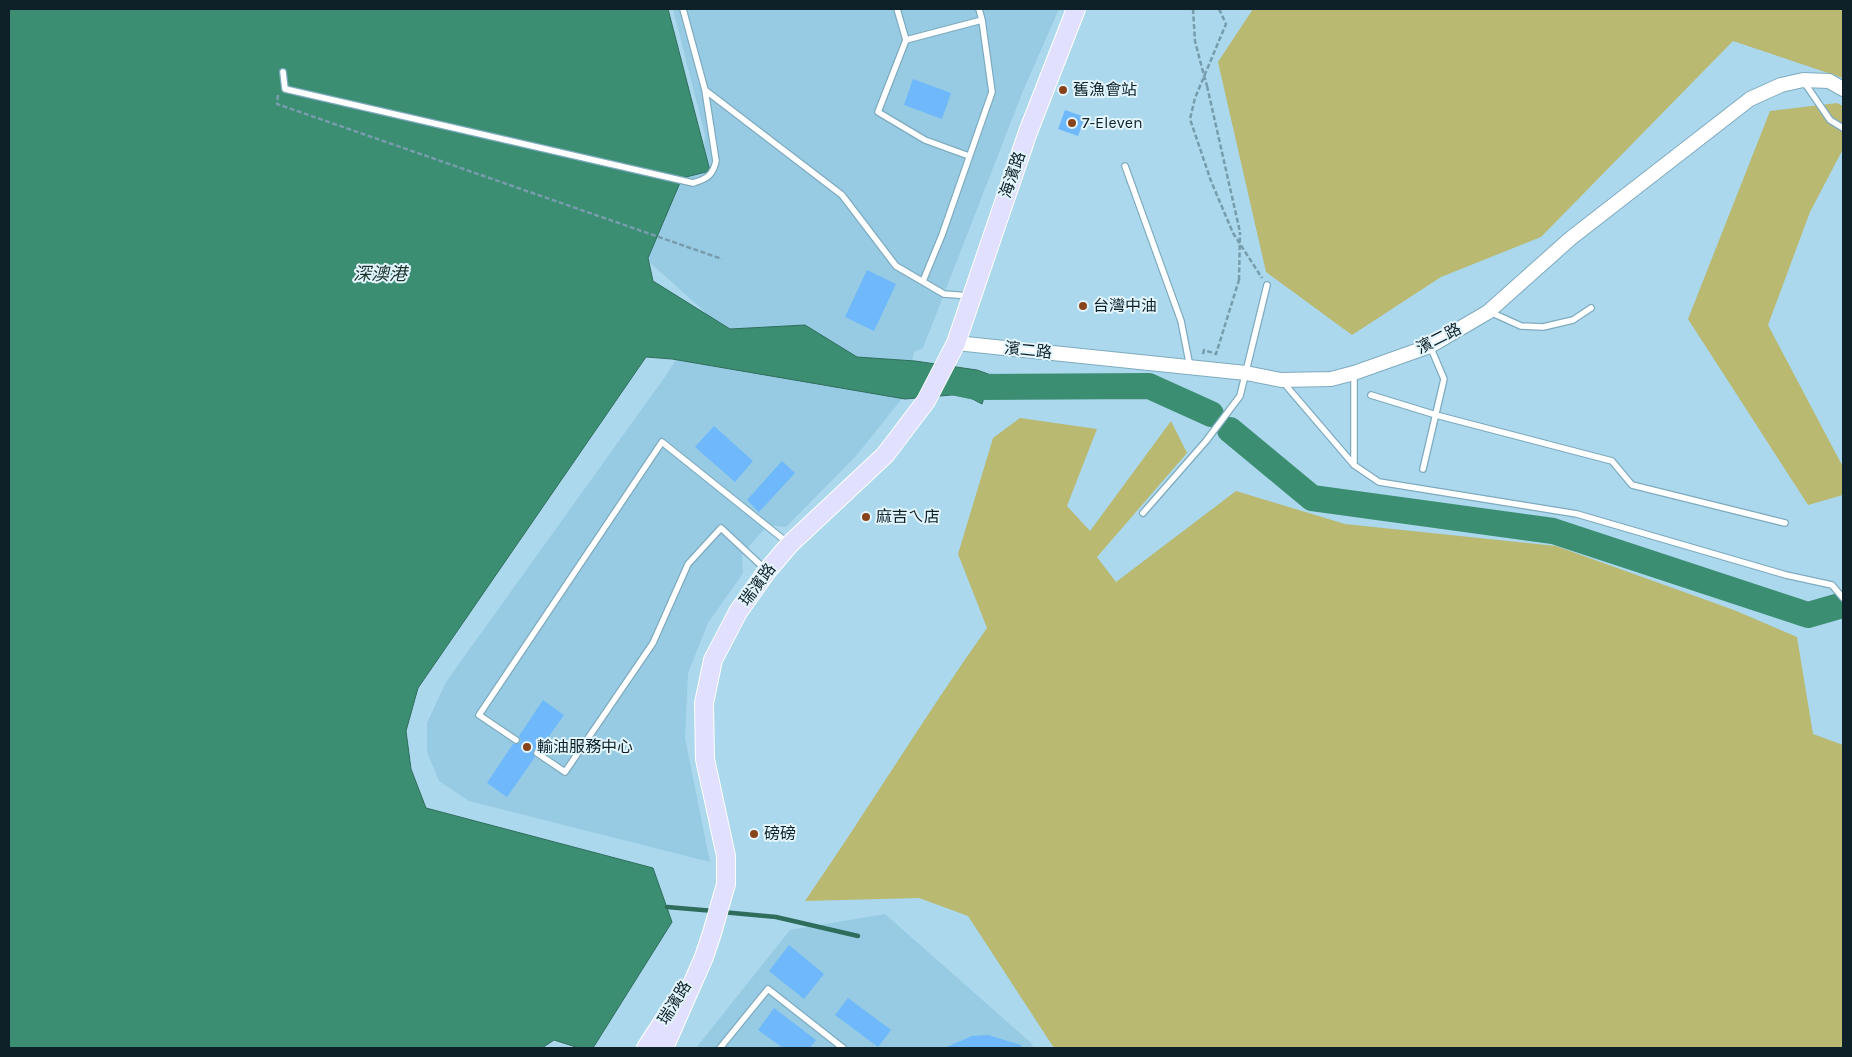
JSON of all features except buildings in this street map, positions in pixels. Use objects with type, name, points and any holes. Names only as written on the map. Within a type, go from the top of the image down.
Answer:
[{"type":"main road","name":"海濱路","points":[[956,343],[1028,132],[1076,9]]},
{"type":"main road","name":"瑞濱路","points":[[664,1048],[704,957],[726,884],[726,856],[705,759],[704,703],[713,660],[738,612],[767,571],[790,544],[885,455],[926,401],[956,343]]},
{"type":"main road","name":"瑞濱路","points":[[646,1048],[704,957]]},
{"type":"street","name":"濱二路","points":[[956,343],[1246,373],[1281,380],[1331,379],[1354,373],[1430,346],[1488,312],[1571,238],[1750,99],[1781,85],[1803,80],[1829,81],[1843,89]]},
{"type":"lane","points":[[283,72],[285,90],[694,183],[706,180],[714,171],[716,160],[705,90],[683,9]]},
{"type":"lane","points":[[897,9],[906,40],[878,112],[925,140],[969,156]]},
{"type":"lane","points":[[923,282],[942,235],[992,92],[979,9]]},
{"type":"lane","points":[[906,40],[982,20]]},
{"type":"lane","points":[[1803,80],[1830,120],[1843,128]]},
{"type":"lane","points":[[705,90],[842,195],[896,266],[944,294],[972,296]]},
{"type":"lane","points":[[1125,166],[1181,321],[1190,367]]},
{"type":"lane","points":[[1143,513],[1206,441],[1240,396],[1267,285]]},
{"type":"lane","points":[[1488,312],[1521,326],[1542,327],[1573,320],[1591,308]]},
{"type":"lane","points":[[1423,469],[1444,379],[1430,346]]},
{"type":"lane","points":[[1354,373],[1354,465]]},
{"type":"lane","points":[[1281,380],[1354,465],[1378,482],[1577,514],[1786,575],[1832,585],[1843,598]]},
{"type":"lane","points":[[1371,395],[1436,415],[1612,461],[1632,485],[1785,523]]},
{"type":"lane","points":[[516,740],[478,714],[662,442],[790,544]]},
{"type":"lane","points":[[537,754],[565,772],[653,643],[688,564],[721,528],[767,571]]},
{"type":"lane","points":[[720,1048],[768,989],[843,1048]]},
{"type":"path","points":[[1193,9],[1195,41],[1240,232],[1239,280],[1216,354]]},
{"type":"path","points":[[1219,9],[1226,24],[1195,98],[1190,119],[1211,180],[1233,233],[1267,285]]},
{"type":"path","points":[[278,94],[277,104],[722,259]]},
{"type":"shaded area","points":[[673,9],[1059,9],[1023,91],[923,348],[914,352],[904,396],[856,456],[786,527],[768,525],[742,554],[743,573],[708,623],[688,673],[685,738],[710,862],[469,801],[439,781],[427,752],[427,723],[446,682],[667,374],[705,312],[646,259],[681,177],[703,173],[705,135]]},
{"type":"shaded area","points":[[1253,9],[1843,9],[1843,78],[1733,41],[1541,237],[1441,277],[1352,335],[1266,272],[1218,62]]},
{"type":"shaded area","points":[[1837,103],[1843,106],[1843,149],[1810,212],[1768,325],[1843,467],[1843,495],[1808,505],[1688,319],[1770,111]]},
{"type":"shaded area","points":[[1020,418],[1097,429],[1067,506],[1090,531],[1171,421],[1187,453],[1097,557],[1116,582],[1236,491],[1345,524],[1556,546],[1734,610],[1797,637],[1813,734],[1843,745],[1843,1048],[1054,1048],[968,916],[919,898],[805,901],[987,628],[958,554],[993,438]]},
{"type":"shaded area","points":[[885,914],[1030,1042],[1034,1048],[696,1048],[790,930]]},
{"type":"water","name":"深澳港","points":[[9,9],[668,9],[710,171],[682,178],[648,258],[653,281],[730,329],[805,325],[857,357],[915,361],[977,370],[991,375],[982,404],[963,394],[905,399],[672,359],[646,357],[418,688],[406,731],[411,769],[426,808],[653,868],[672,922],[593,1048],[579,1048],[554,1040],[542,1048],[9,1048]]},
{"type":"waterway","points":[[952,382],[976,387],[1149,386],[1211,414]]},
{"type":"waterway","points":[[1230,430],[1312,498],[1553,531],[1808,615],[1843,605]]},
{"type":"waterway","points":[[667,907],[714,911]]},
{"type":"waterway","points":[[722,912],[776,917],[858,936]]},
{"type":"place","name":"舊漁會站","points":[[1063,90]]},
{"type":"place","name":"7-Eleven","points":[[1072,123]]},
{"type":"place","name":"台灣中油","points":[[1083,306]]},
{"type":"place","name":"麻吉ㄟ店","points":[[866,517]]},
{"type":"place","name":"輸油服務中心","points":[[527,747]]},
{"type":"place","name":"磅磅","points":[[754,834]]}]
